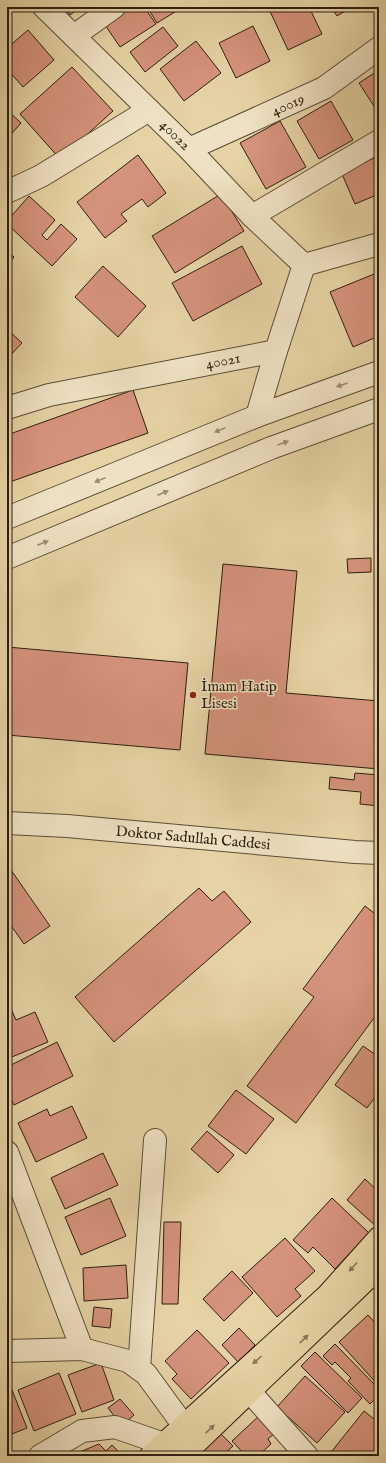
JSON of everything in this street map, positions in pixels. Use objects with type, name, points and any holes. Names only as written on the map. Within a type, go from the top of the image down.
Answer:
[{"type":"main road","points":[[158,1450],[327,1296],[379,1238]]},
{"type":"main road","points":[[182,1456],[379,1267]]},
{"type":"street","name":"40022","points":[[44,7],[189,150],[252,216],[304,265]]},
{"type":"street","points":[[74,36],[114,7]]},
{"type":"street","name":"40019","points":[[189,150],[324,88],[379,48]]},
{"type":"street","points":[[7,192],[41,176],[149,110]]},
{"type":"street","points":[[252,216],[379,140]]},
{"type":"street","points":[[257,416],[304,265],[379,244]]},
{"type":"street","name":"40021","points":[[7,408],[49,395],[276,351]]},
{"type":"street","points":[[7,518],[257,416],[379,372]]},
{"type":"street","points":[[7,558],[271,448],[379,409]]},
{"type":"street","name":"Doktor Sadullah Caddesi","points":[[7,823],[67,826],[379,853]]},
{"type":"street","points":[[139,1369],[155,1140]]},
{"type":"street","points":[[7,1152],[82,1349]]},
{"type":"street","points":[[7,1351],[82,1349],[128,1361],[146,1374],[184,1426]]},
{"type":"street","points":[[250,1392],[307,1456]]},
{"type":"street","points":[[40,1456],[82,1431],[115,1427],[158,1450]]},
{"type":"building","points":[[63,7],[80,7],[70,15]]},
{"type":"building","points":[[125,7],[144,7],[156,24],[120,47],[103,22]]},
{"type":"building","points":[[147,7],[183,7],[157,23]]},
{"type":"building","points":[[268,7],[309,7],[322,34],[288,50]]},
{"type":"building","points":[[331,7],[352,7],[337,16]]},
{"type":"building","points":[[253,26],[270,61],[236,78],[219,43]]},
{"type":"building","points":[[163,27],[178,46],[145,72],[130,52]]},
{"type":"building","points":[[28,30],[54,60],[23,87],[7,69],[7,48]]},
{"type":"building","points":[[196,41],[221,73],[184,101],[160,69]]},
{"type":"building","points":[[72,67],[113,111],[60,159],[20,114]]},
{"type":"building","points":[[379,70],[379,114],[359,83]]},
{"type":"building","points":[[331,101],[353,140],[319,159],[297,121]]},
{"type":"building","points":[[7,110],[21,123],[7,139]]},
{"type":"building","points":[[280,121],[306,167],[266,189],[240,143]]},
{"type":"building","points":[[138,155],[166,193],[148,207],[142,199],[121,214],[127,221],[105,238],[77,202]]},
{"type":"building","points":[[379,156],[379,194],[355,204],[341,172]]},
{"type":"building","points":[[221,194],[244,231],[175,273],[152,236]]},
{"type":"building","points":[[29,196],[55,220],[42,235],[47,240],[61,224],[77,239],[52,266],[7,224],[7,221]]},
{"type":"building","points":[[242,246],[262,284],[193,321],[172,283]]},
{"type":"building","points":[[7,251],[14,257],[7,266]]},
{"type":"building","points":[[103,266],[146,306],[118,337],[75,297]]},
{"type":"building","points":[[379,272],[379,336],[353,347],[330,292]]},
{"type":"building","points":[[7,329],[22,343],[7,359]]},
{"type":"building","points":[[133,390],[148,433],[7,483],[7,435]]},
{"type":"building","points":[[371,558],[371,572],[348,573],[347,559]]},
{"type":"building","points":[[223,564],[297,571],[286,693],[379,701],[379,769],[205,754]]},
{"type":"building","points":[[379,565],[379,580],[376,580]]},
{"type":"building","points":[[7,647],[188,663],[180,750],[7,735]]},
{"type":"building","points":[[355,773],[379,775],[379,806],[360,804],[361,792],[329,789],[330,777],[354,780]]},
{"type":"building","points":[[11,870],[50,926],[24,944],[7,920],[7,873]]},
{"type":"building","points":[[199,888],[212,901],[224,891],[251,922],[114,1042],[75,997]]},
{"type":"building","points":[[365,906],[379,917],[379,1021],[374,1018],[296,1123],[247,1086],[314,997],[303,989]]},
{"type":"building","points":[[12,1011],[16,1020],[35,1012],[48,1042],[7,1059],[7,1013]]},
{"type":"building","points":[[57,1042],[73,1076],[14,1105],[7,1091],[7,1067]]},
{"type":"building","points":[[363,1046],[379,1057],[379,1092],[367,1108],[335,1085]]},
{"type":"building","points":[[236,1090],[274,1119],[246,1154],[208,1126]]},
{"type":"building","points":[[72,1106],[87,1138],[36,1162],[18,1123],[47,1109],[50,1116]]},
{"type":"building","points":[[207,1131],[234,1155],[218,1173],[191,1149]]},
{"type":"building","points":[[103,1153],[118,1185],[65,1209],[51,1178]]},
{"type":"building","points":[[365,1179],[379,1192],[379,1225],[377,1227],[347,1200]]},
{"type":"building","points":[[110,1198],[126,1236],[81,1255],[65,1217]]},
{"type":"building","points":[[332,1198],[369,1233],[335,1269],[313,1247],[308,1253],[293,1240]]},
{"type":"building","points":[[164,1222],[181,1222],[178,1304],[162,1304]]},
{"type":"building","points":[[285,1238],[315,1271],[295,1289],[301,1296],[277,1317],[242,1277]]},
{"type":"building","points":[[126,1265],[128,1298],[84,1301],[83,1268]]},
{"type":"building","points":[[232,1271],[253,1293],[224,1321],[203,1299]]},
{"type":"building","points":[[94,1307],[112,1309],[110,1328],[92,1326]]},
{"type":"building","points":[[368,1315],[379,1327],[379,1386],[339,1342]]},
{"type":"building","points":[[239,1328],[255,1345],[238,1362],[222,1345]]},
{"type":"building","points":[[197,1330],[229,1363],[191,1399],[172,1379],[177,1374],[165,1361]]},
{"type":"building","points":[[335,1344],[379,1389],[379,1395],[370,1404],[348,1381],[351,1378],[335,1362],[332,1365],[323,1356]]},
{"type":"building","points":[[315,1352],[362,1398],[348,1413],[301,1366]]},
{"type":"building","points":[[101,1363],[114,1400],[82,1412],[68,1375]]},
{"type":"building","points":[[59,1373],[76,1414],[34,1431],[18,1390]]},
{"type":"building","points":[[305,1376],[345,1412],[317,1443],[277,1407]]},
{"type":"building","points":[[12,1390],[27,1428],[7,1436],[7,1392]]},
{"type":"building","points":[[120,1399],[134,1415],[122,1426],[108,1408]]},
{"type":"building","points":[[364,1411],[379,1423],[379,1456],[328,1456]]},
{"type":"building","points":[[261,1414],[276,1432],[268,1439],[271,1444],[258,1456],[246,1456],[232,1441]]},
{"type":"building","points":[[221,1434],[233,1446],[222,1456],[205,1456],[202,1453]]},
{"type":"building","points":[[99,1444],[106,1451],[112,1445],[121,1454],[124,1451],[130,1456],[76,1456],[75,1454]]},
{"type":"place","name":"İmam Hatip Lisesi","points":[[193,695]]}]
